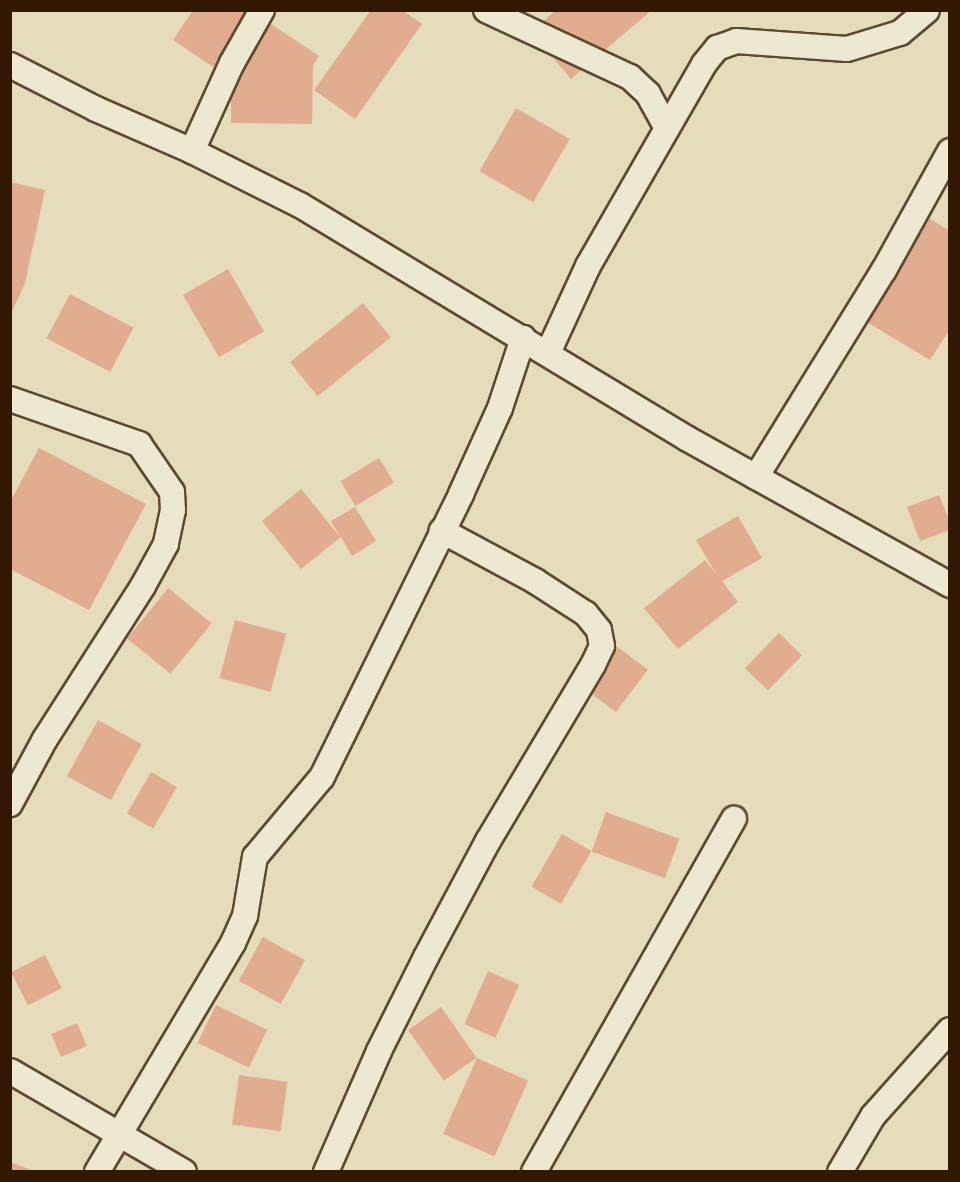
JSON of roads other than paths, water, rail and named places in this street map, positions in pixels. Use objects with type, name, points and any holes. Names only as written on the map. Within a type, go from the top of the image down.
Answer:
[{"type":"street","points":[[192,151],[232,63],[262,10]]},
{"type":"street","points":[[486,10],[630,77],[648,94],[667,128]]},
{"type":"street","points":[[548,353],[588,266],[704,64],[717,48],[736,41],[847,49],[900,33],[927,10]]},
{"type":"street","points":[[10,65],[96,109],[192,151],[300,205],[688,439],[950,585]]},
{"type":"street","points":[[756,477],[884,270],[950,151]]},
{"type":"street","points":[[97,1172],[233,944],[244,916],[255,857],[322,777],[500,408],[523,338]]},
{"type":"street","points":[[10,399],[140,444],[172,492],[173,510],[166,544],[143,586],[45,739],[10,804]]},
{"type":"street","points":[[326,1172],[379,1052],[431,948],[488,841],[594,665],[602,646],[599,630],[586,614],[535,581],[442,531]]},
{"type":"street","points":[[534,1172],[734,819]]},
{"type":"street","points":[[840,1172],[873,1116],[950,1030]]},
{"type":"street","points":[[10,1071],[184,1172]]}]
